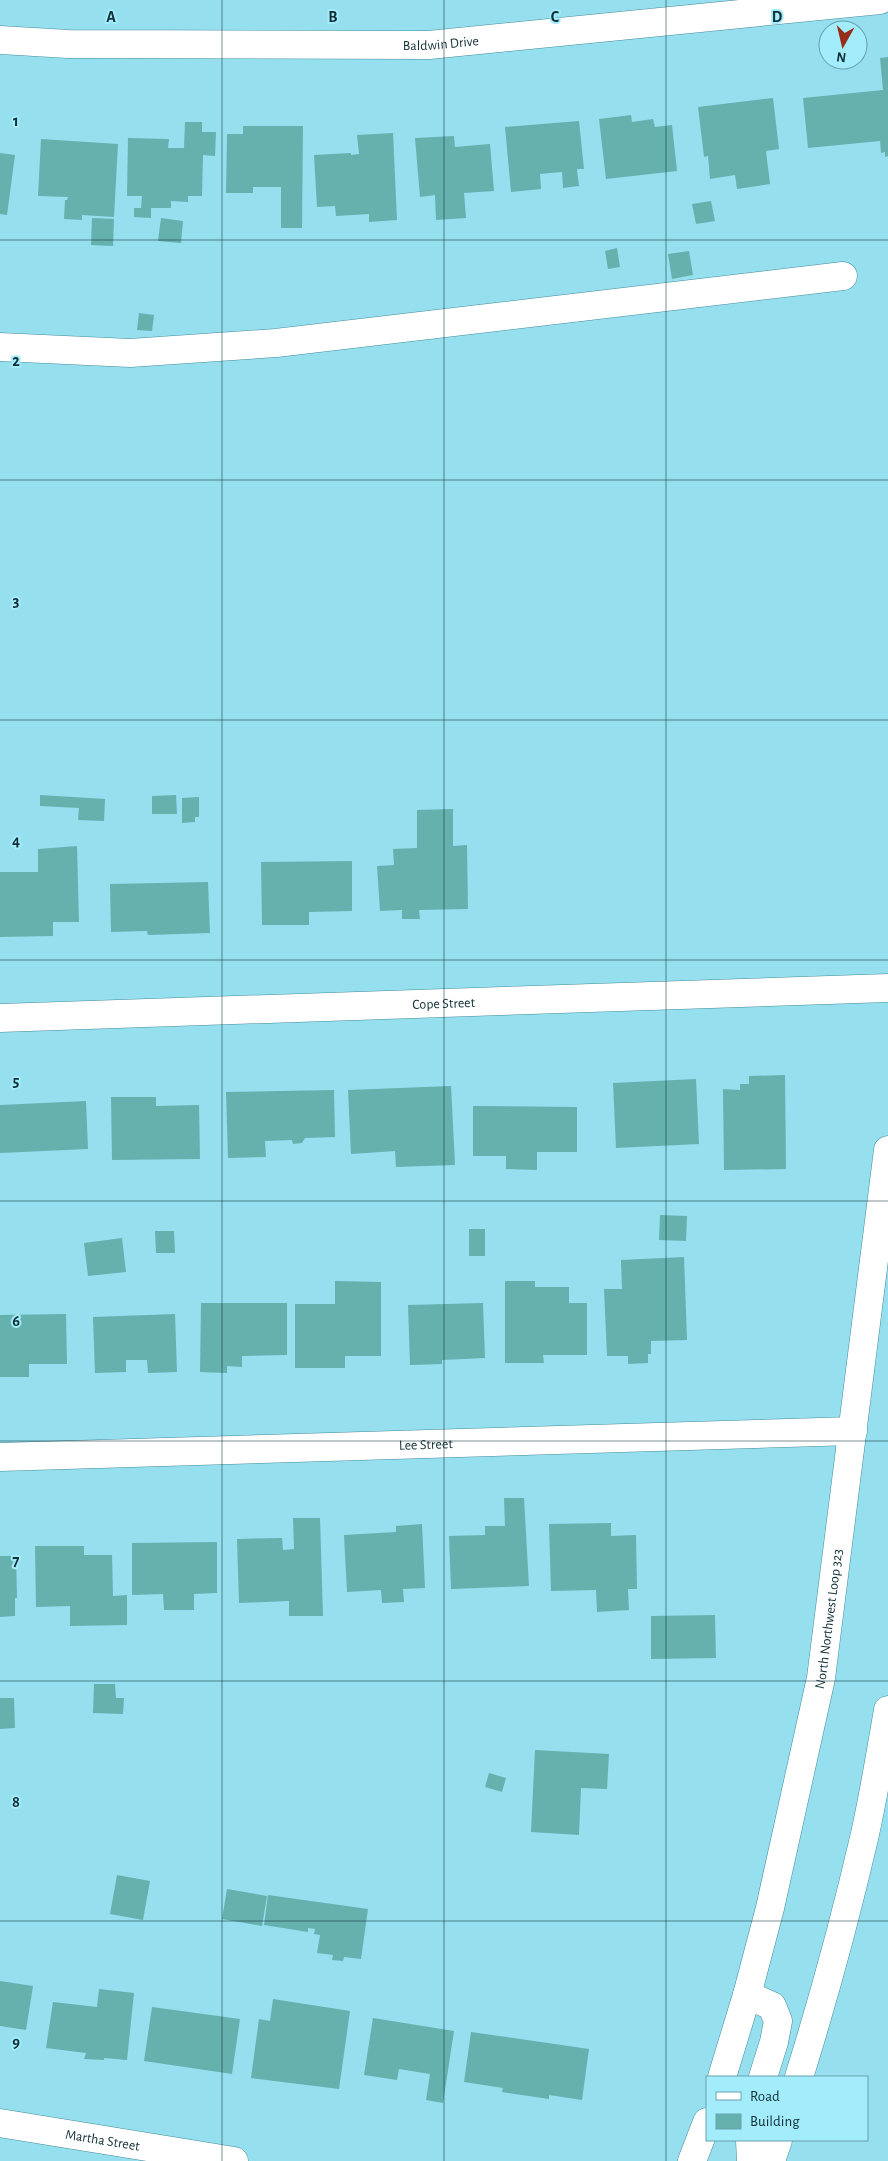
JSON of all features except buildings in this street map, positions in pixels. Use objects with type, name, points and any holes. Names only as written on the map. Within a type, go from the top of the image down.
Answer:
[{"type":"main road","name":"Baldwin Drive","points":[[0,40],[68,44],[429,45],[880,0]]},
{"type":"main road","points":[[0,347],[130,353],[276,343],[843,276]]},
{"type":"main road","name":"Cope Street","points":[[0,1018],[888,988]]},
{"type":"main road","name":"North Northwest Loop 323","points":[[722,2076],[747,1995],[777,1879],[821,1678],[888,1150]]},
{"type":"main road","name":"Lee Street","points":[[0,1457],[853,1431]]},
{"type":"main road","points":[[799,2076],[816,2022],[866,1832],[888,1710]]},
{"type":"main road","points":[[747,1995],[772,2006],[778,2021],[774,2042],[763,2076]]},
{"type":"main road","name":"Martha Street","points":[[0,2123],[234,2161]]},
{"type":"main road","points":[[692,2161],[706,2125]]},
{"type":"main road","points":[[750,2141],[751,2161]]},
{"type":"main road","points":[[770,2161],[778,2141]]}]
